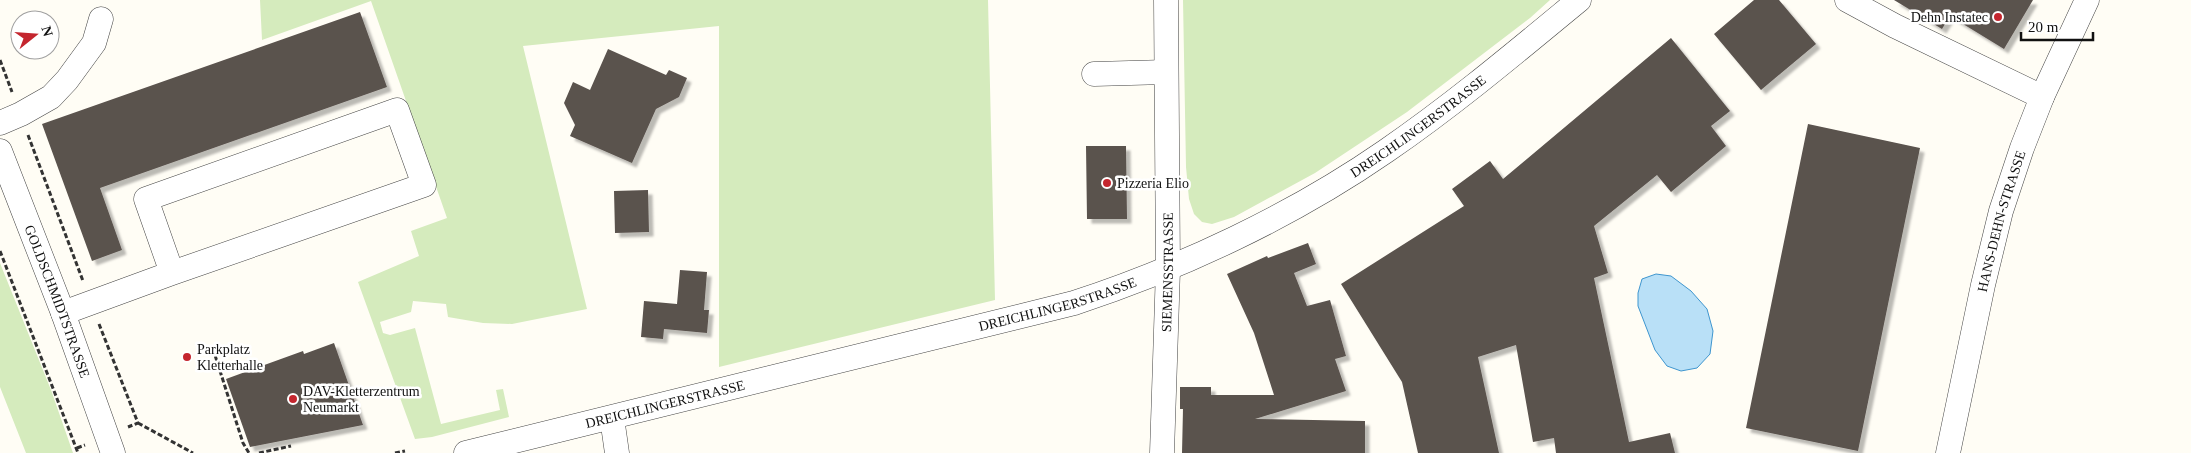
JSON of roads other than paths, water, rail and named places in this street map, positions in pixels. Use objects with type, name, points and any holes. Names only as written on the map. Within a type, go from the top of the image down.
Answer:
[{"type":"street","name":"SIEMENSSTRASSE","points":[[1162,453],[1168,269],[1166,0]]},
{"type":"street","name":"DREICHLINGERSTRASSE","points":[[466,453],[1074,303],[1122,288],[1245,233],[1306,200],[1384,152],[1451,104],[1580,0]]},
{"type":"street","points":[[1847,0],[1894,26],[2042,97]]},
{"type":"street","name":"HANS-DEHN-STRASSE","points":[[1948,453],[1983,285],[2001,211],[2022,148],[2042,97],[2086,0]]},
{"type":"street","points":[[0,124],[51,96],[67,80],[94,43],[101,19]]},
{"type":"street","points":[[1094,74],[1166,72]]},
{"type":"street","points":[[63,312],[172,272],[424,185],[397,110],[146,199],[172,272]]},
{"type":"street","name":"GOLDSCHMIDTSTRASSE","points":[[1,156],[63,312],[113,453]]},
{"type":"street","points":[[612,418],[617,453]]},
{"type":"water","points":[[1656,274],[1671,276],[1691,291],[1707,309],[1713,331],[1710,354],[1697,368],[1681,371],[1667,366],[1655,350],[1638,306],[1638,293],[1642,279]]},
{"type":"place","name":"Dehn Instatec","points":[[1998,17]]},
{"type":"place","name":"Pizzeria Elio","points":[[1107,183]]},
{"type":"place","name":"Parkplatz Kletterhalle","points":[[187,357]]},
{"type":"place","name":"DAV-Kletterzentrum Neumarkt","points":[[293,399]]}]
